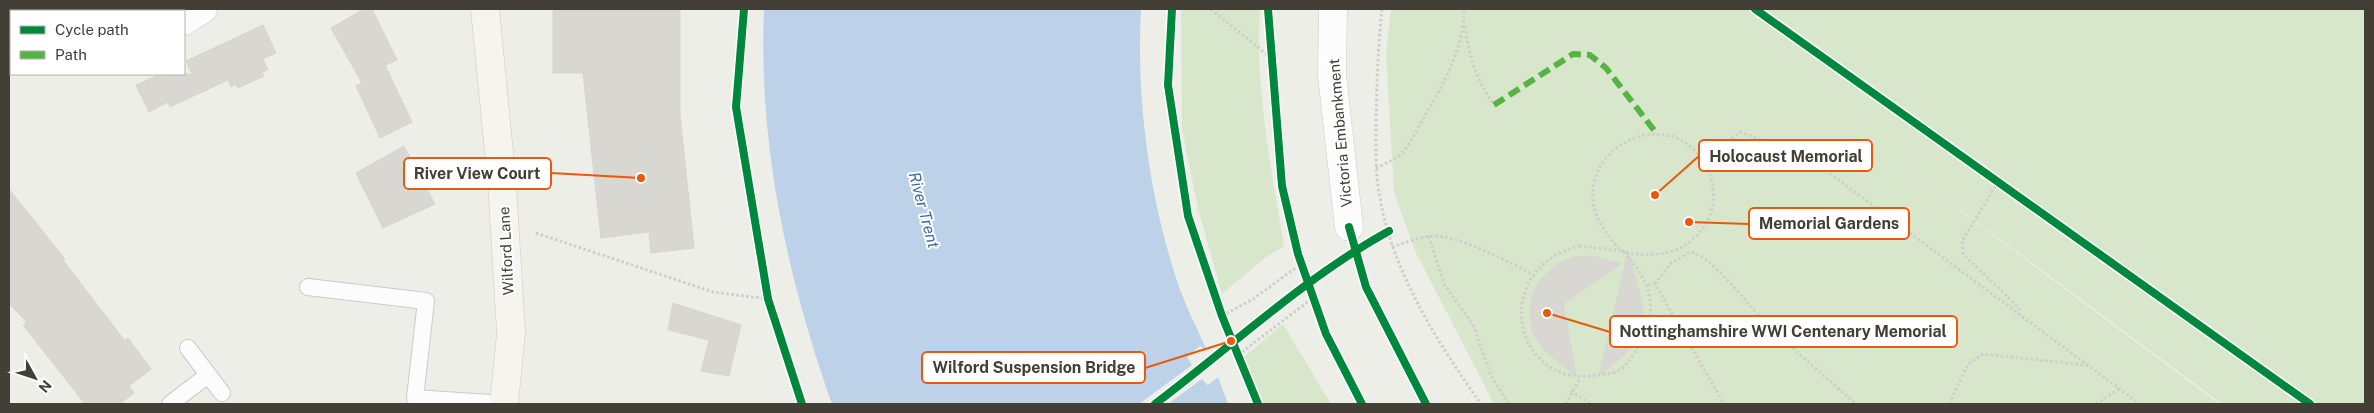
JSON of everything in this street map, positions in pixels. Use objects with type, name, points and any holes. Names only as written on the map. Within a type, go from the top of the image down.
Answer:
[{"type":"main road","name":"Wilford Lane","points":[[485,9],[502,183],[511,333],[504,404]]},
{"type":"street","points":[[185,20],[203,9]]},
{"type":"street","name":"Victoria Embankment","points":[[1333,9],[1332,75],[1343,187],[1349,227]]},
{"type":"lane","points":[[308,287],[426,301],[415,398],[504,404]]},
{"type":"lane","points":[[188,348],[222,394]]},
{"type":"lane","points":[[170,404],[208,375]]},
{"type":"path","points":[[1211,9],[1272,58]]},
{"type":"path","points":[[1268,9],[1282,186],[1301,264],[1326,334],[1362,404]]},
{"type":"path","points":[[1382,9],[1377,55],[1376,168],[1381,207],[1392,246],[1424,316],[1481,404]]},
{"type":"path","points":[[1464,9],[1464,23],[1470,55],[1477,77],[1494,105]]},
{"type":"path","points":[[1376,168],[1399,155],[1413,137],[1441,89],[1456,57],[1464,23]]},
{"type":"path","points":[[1704,160],[1740,132],[1810,158],[2140,404]]},
{"type":"path","points":[[1623,251],[1600,225],[1593,205],[1593,188],[1598,169],[1610,152],[1620,144],[1639,135],[1652,134],[1674,137],[1695,150],[1704,160],[1710,171],[1714,196],[1710,217],[1703,230],[1685,246],[1672,252],[1653,255],[1623,251],[1579,246],[1565,249],[1541,264],[1525,289],[1520,311],[1523,331],[1528,344],[1542,362],[1555,370],[1579,378],[1619,370],[1639,348],[1648,326],[1650,303],[1648,285],[1623,251]]},
{"type":"path","points":[[1998,182],[1962,241],[1963,254],[2019,308],[2019,315]]},
{"type":"path","points":[[528,231],[713,292],[768,299]]},
{"type":"path","points":[[1392,246],[1429,236],[1444,237],[1500,258],[1534,275]]},
{"type":"path","points":[[1429,236],[1444,284],[1474,325],[1491,376],[1509,404]]},
{"type":"path","points":[[1648,285],[1655,284],[1671,263],[1690,252],[1699,253],[1768,326],[1856,404]]},
{"type":"path","points":[[1222,316],[1253,299],[1301,264]]},
{"type":"path","points":[[1655,284],[1724,404]]},
{"type":"path","points":[[1238,355],[1314,297]]},
{"type":"path","points":[[1949,404],[1968,364],[1983,354],[2086,365]]},
{"type":"path","points":[[1566,404],[1578,380]]},
{"type":"path","points":[[2096,404],[2119,389]]},
{"type":"path","points":[[1571,391],[1590,404]]},
{"type":"green space","points":[[1181,9],[1260,9],[1260,69],[1265,128],[1284,246],[1265,258],[1222,294],[1198,209],[1182,129]]},
{"type":"green space","points":[[1391,9],[2365,9],[2365,404],[2222,404],[1831,114],[2219,404],[1494,404],[1415,251],[1394,193],[1386,53]]},
{"type":"green space","points":[[1283,324],[1331,404],[1263,404],[1243,358]]},
{"type":"water","name":"River Trent","points":[[764,9],[1141,9],[1140,43],[1143,112],[1152,181],[1167,248],[1177,281],[1207,351],[1200,346],[1187,357],[1207,385],[1218,377],[1228,404],[832,404],[802,308],[779,210],[766,110],[763,60]]},
{"type":"pier","points":[[1200,346],[1207,351],[1209,349],[1209,353],[1206,354],[1200,349],[1190,358],[1208,382],[1217,375],[1218,377],[1208,385],[1202,379],[1168,404],[1139,404],[1192,365],[1187,357]]},
{"type":"building","points":[[364,9],[372,9],[397,60],[385,65],[412,122],[380,138],[356,86],[362,83],[331,28]]},
{"type":"building","points":[[553,9],[680,9],[680,115],[694,248],[651,253],[649,232],[601,238],[583,73],[553,73]]},
{"type":"building","points":[[263,25],[276,53],[263,59],[268,70],[262,72],[264,76],[238,88],[236,84],[231,87],[228,80],[170,107],[168,102],[149,112],[136,85],[158,75],[192,74],[186,61]]},
{"type":"building","points":[[404,146],[435,204],[383,228],[356,173]]},
{"type":"building","points":[[9,189],[65,259],[63,260],[125,341],[128,338],[151,369],[129,386],[134,393],[120,404],[85,404],[23,325],[27,322],[9,304]]},
{"type":"building","points":[[1628,252],[1643,307],[1641,327],[1631,348],[1599,376]]},
{"type":"building","points":[[1575,257],[1595,257],[1621,264],[1563,304],[1576,376],[1543,349],[1533,332],[1530,312],[1533,293],[1542,278],[1557,264]]},
{"type":"building","points":[[673,303],[741,325],[729,376],[701,371],[709,340],[668,330]]},
{"type":"marked path","points":[[1494,105],[1573,54],[1590,55],[1606,68],[1657,134]]},
{"type":"cycle path","points":[[744,9],[736,107],[768,299],[802,404]]},
{"type":"cycle path","points":[[1172,9],[1168,85],[1188,216],[1222,316],[1258,404]]},
{"type":"cycle path","points":[[1268,9],[1282,186],[1298,254],[1326,334],[1362,404]]},
{"type":"cycle path","points":[[1755,9],[2310,404]]},
{"type":"cycle path","points":[[1349,227],[1366,287],[1426,404]]},
{"type":"cycle path","points":[[1155,404],[1298,291],[1327,270],[1389,231]]},
{"type":"place","name":"River View Court","points":[[641,178]]},
{"type":"place","name":"Holocaust Memorial","points":[[1655,195]]},
{"type":"place","name":"Memorial Gardens","points":[[1689,222]]},
{"type":"place","name":"Nottinghamshire WWI Centenary Memorial","points":[[1547,313]]},
{"type":"place","name":"Wilford Suspension Bridge","points":[[1231,341]]}]
